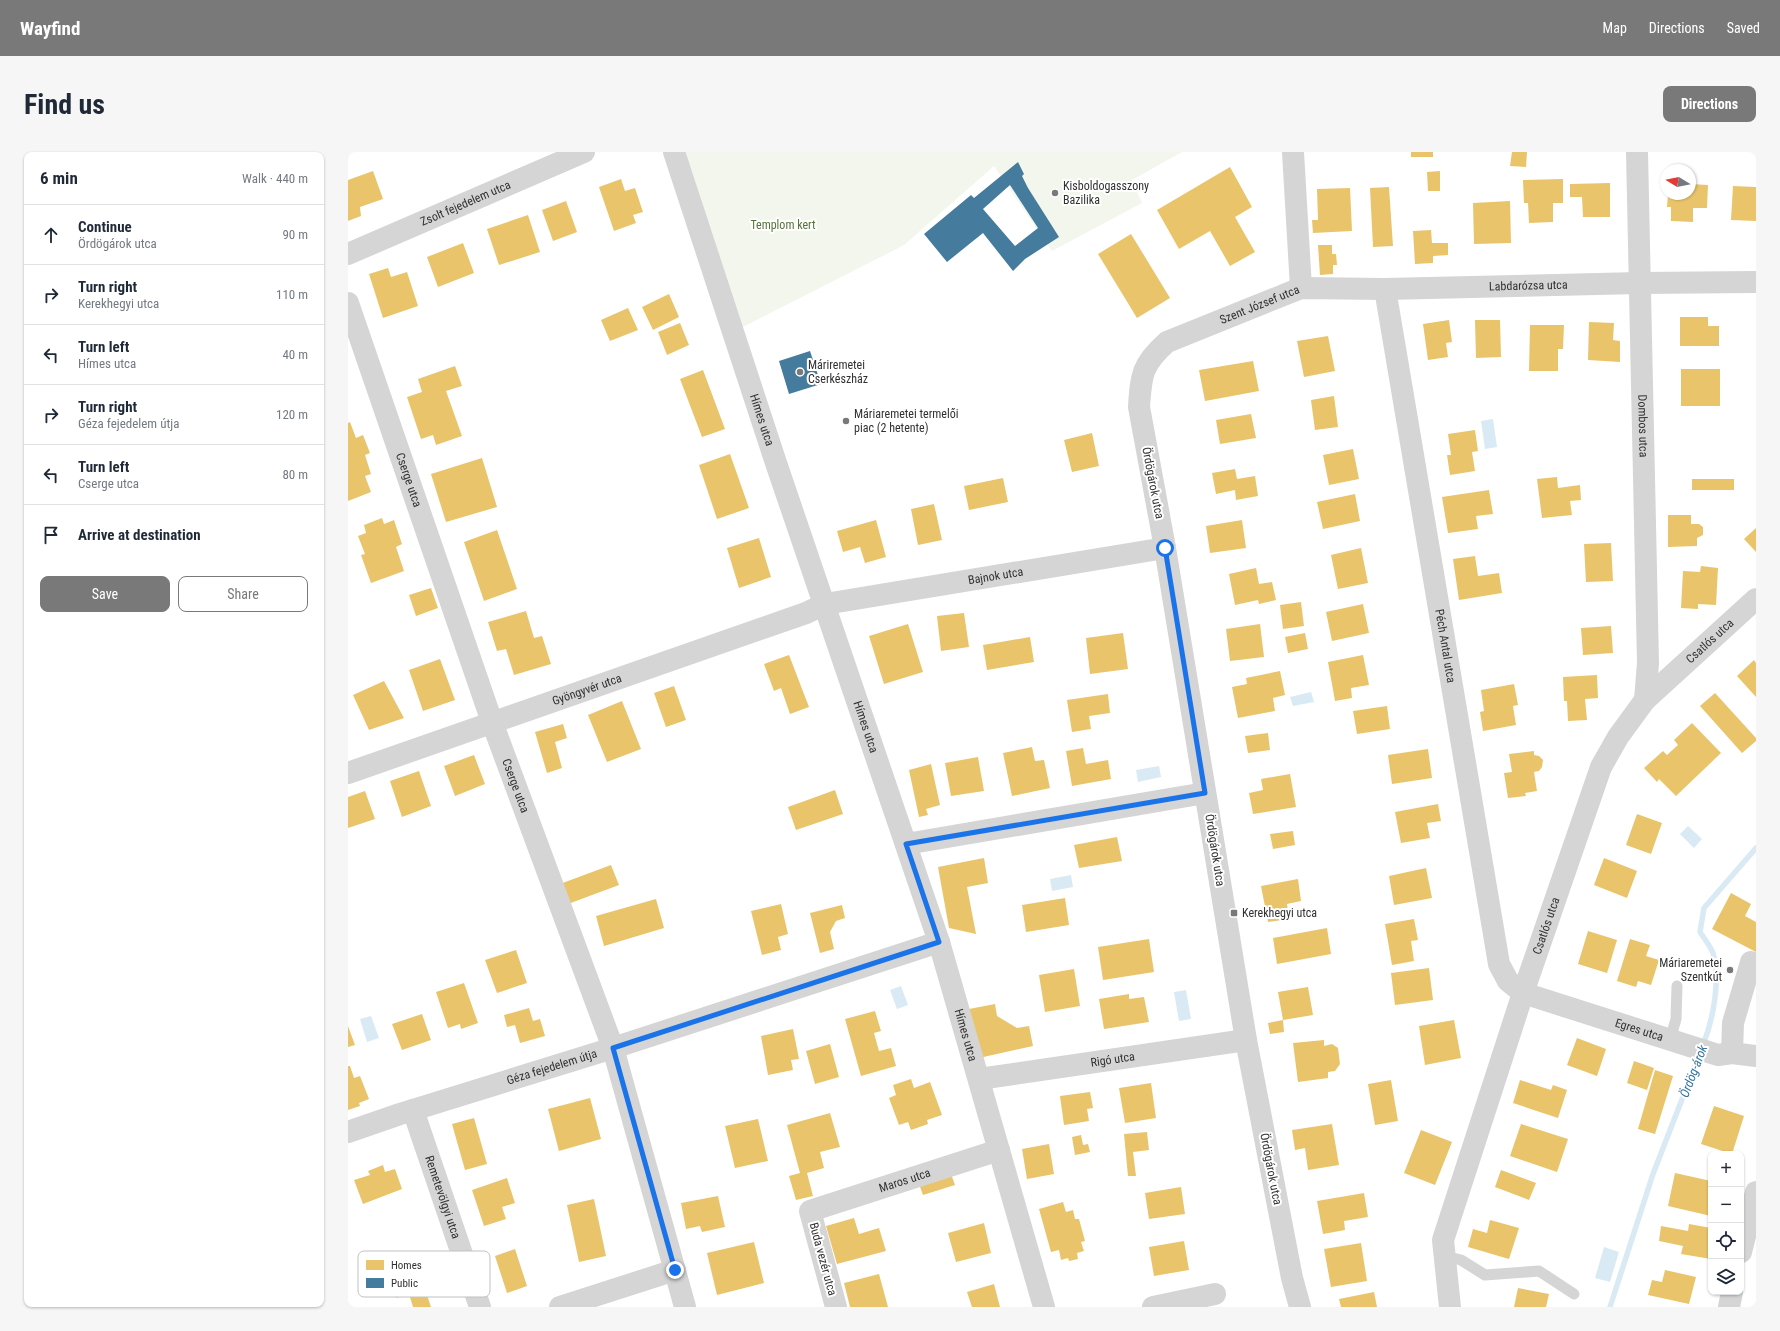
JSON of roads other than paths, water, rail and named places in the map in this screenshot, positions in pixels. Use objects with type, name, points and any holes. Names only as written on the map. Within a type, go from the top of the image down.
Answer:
[{"type":"street","name":"Zsolt fejedelem utca","points":[[348,254],[584,152]]},
{"type":"street","name":"Hímes utca","points":[[674,152],[776,463],[939,942],[1044,1307]]},
{"type":"street","name":"Szent József utca","points":[[1144,367],[1155,353],[1167,342],[1301,288],[1293,152]]},
{"type":"street","name":"Dombos utca","points":[[1637,152],[1648,663],[1645,700]]},
{"type":"street","name":"Labdarózsa utca","points":[[1301,288],[1385,289],[1639,283],[1756,282]]},
{"type":"street","name":"Péch Antal utca","points":[[1385,289],[1499,964],[1508,981],[1523,993]]},
{"type":"street","name":"Cserge utca","points":[[348,303],[492,722],[613,1048],[685,1307]]},
{"type":"street","name":"Ördögárok utca","points":[[1144,367],[1140,387],[1139,408],[1165,548],[1246,1040],[1292,1278],[1300,1307]]},
{"type":"street","name":"Bajnok utca","points":[[825,604],[1165,548]]},
{"type":"street","name":"Csatlós utca","points":[[1450,1307],[1443,1240],[1523,993],[1601,767],[1618,737],[1645,700],[1756,599]]},
{"type":"street","name":"Gyöngyvér utca","points":[[348,773],[806,613],[825,604]]},
{"type":"street","points":[[906,844],[1205,793]]},
{"type":"street","name":"Géza fejedelem útja","points":[[348,1132],[939,942]]},
{"type":"street","points":[[1725,1054],[1751,962]]},
{"type":"street","name":"Egres utca","points":[[1523,993],[1676,1042],[1725,1054],[1756,1056]]},
{"type":"street","name":"Rigó utca","points":[[979,1079],[1246,1040]]},
{"type":"street","name":"Remetevölgyi utca","points":[[413,1110],[461,1251]]},
{"type":"street","name":"Maros utca","points":[[810,1211],[999,1150]]},
{"type":"street","points":[[1744,1240],[1756,1192]]},
{"type":"street","name":"Buda vezér utca","points":[[810,1211],[836,1307]]},
{"type":"street","points":[[560,1307],[675,1270]]},
{"type":"street","points":[[1153,1307],[1215,1294]]},
{"type":"street","points":[[1729,1307],[1731,1295]]},
{"type":"street","name":"Remetevölgyi utca","points":[[477,1297],[480,1307]]},
{"type":"lane","points":[[1676,1042],[1677,986]]},
{"type":"lane","points":[[1445,1256],[1460,1260],[1485,1275],[1539,1271],[1574,1294]]},
{"type":"waterway","name":"Ördög-árok","points":[[1703,1045],[1713,1012],[1716,987],[1713,953],[1700,932],[1704,908],[1756,848]]},
{"type":"waterway","name":"Ördög-árok","points":[[1610,1307],[1653,1174],[1700,1053]]},
{"type":"place","name":"Kisboldogasszony Bazilika","points":[[1055,193]]},
{"type":"place","name":"Máriremetei Cserkészház","points":[[800,372]]},
{"type":"place","name":"Máriaremetei termelői piac (2 hetente)","points":[[846,421]]},
{"type":"place","name":"Kerekhegyi utca","points":[[1234,913]]},
{"type":"place","name":"Máriaremetei Szentkút","points":[[1730,970]]},
{"type":"park label","name":"Templom kert","points":[[783,225]]}]
